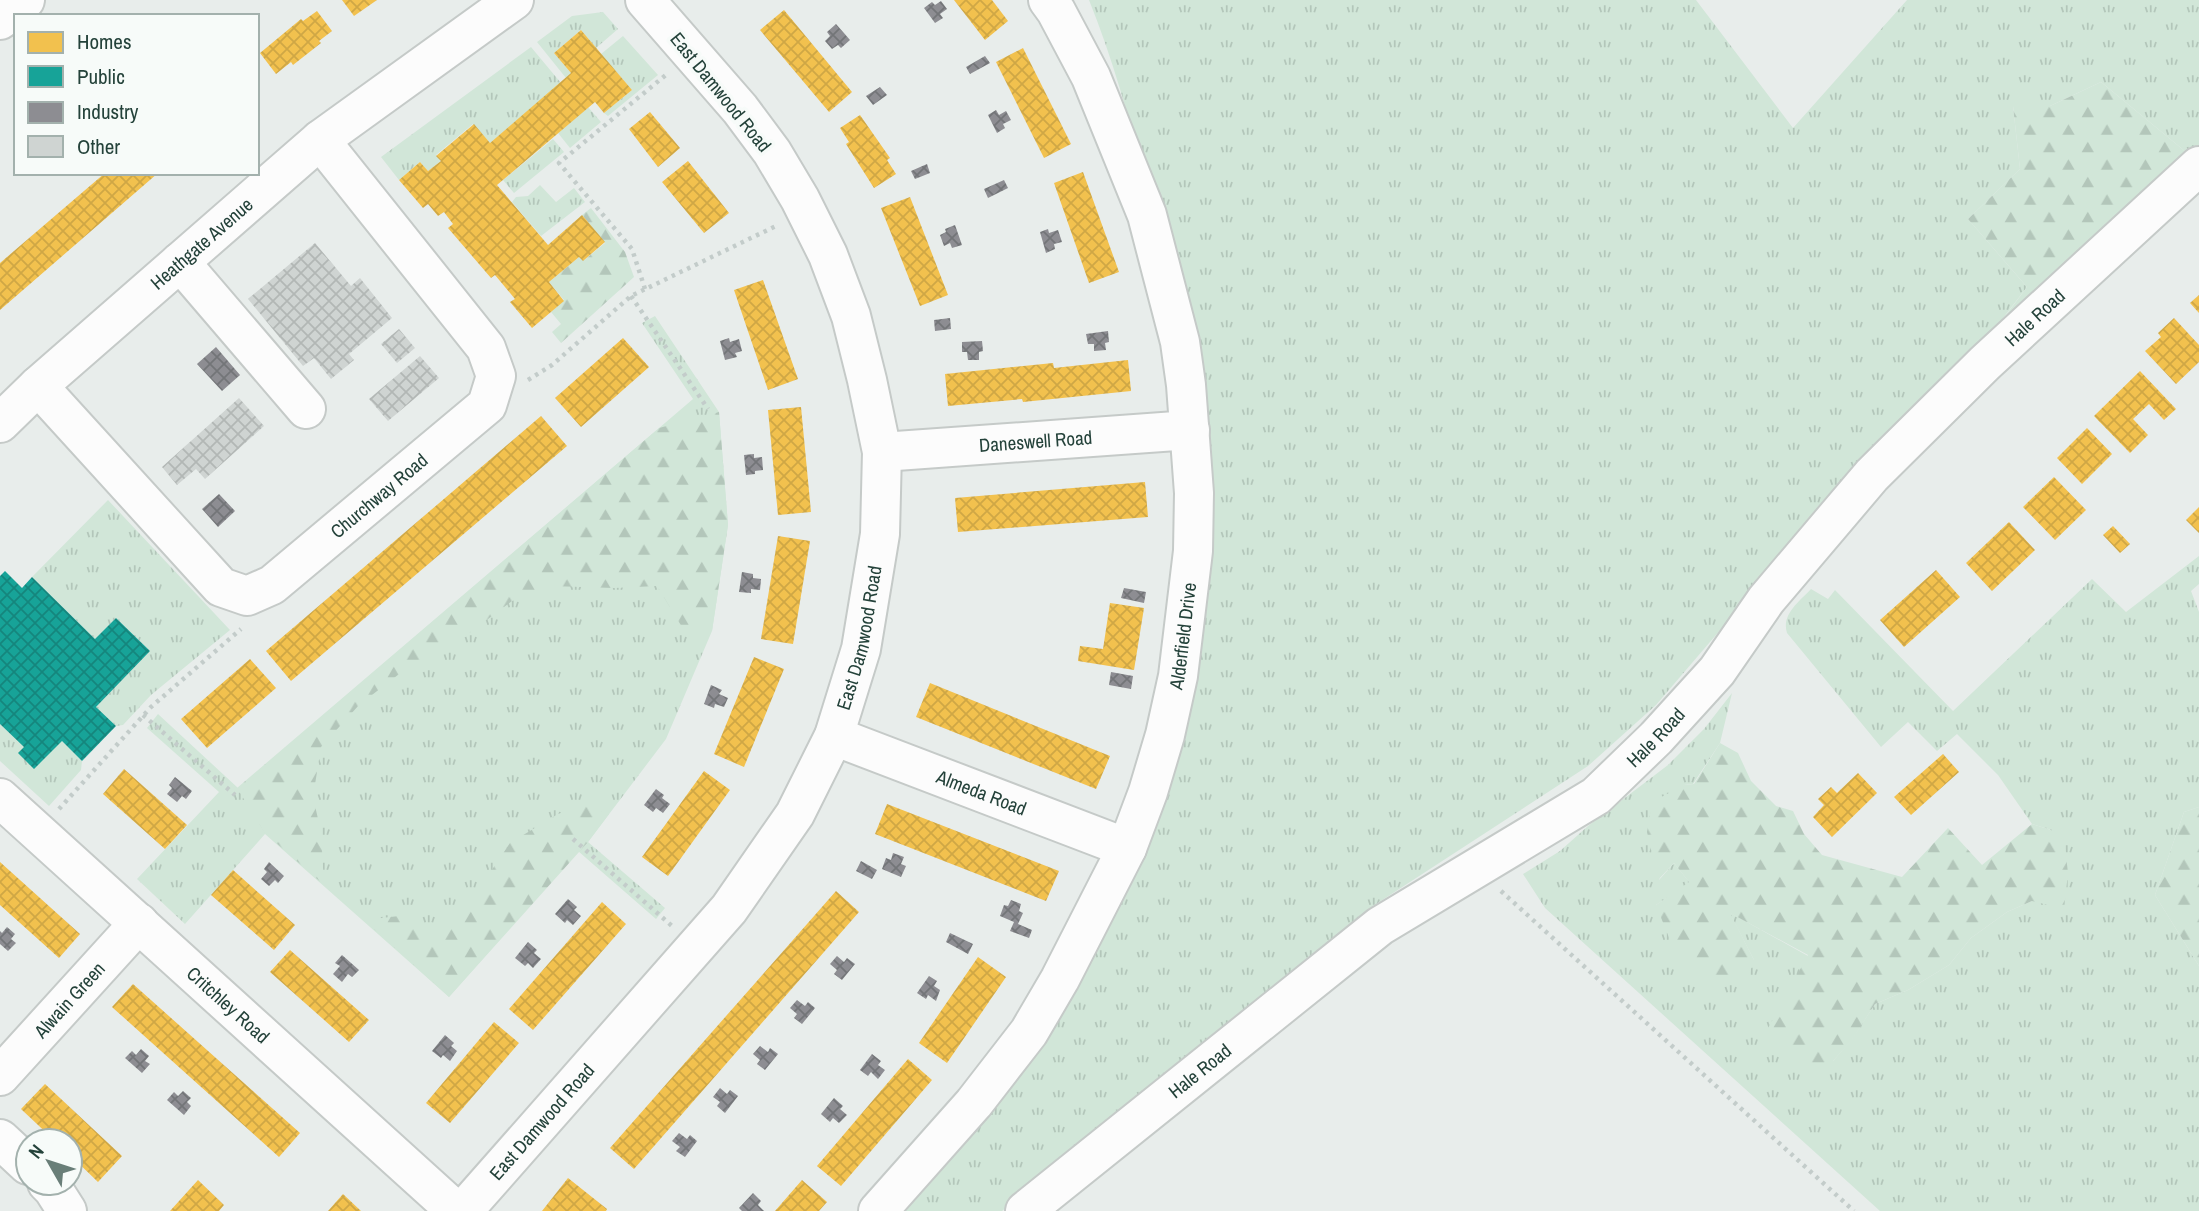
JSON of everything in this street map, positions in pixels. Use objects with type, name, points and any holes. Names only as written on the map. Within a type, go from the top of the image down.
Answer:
[{"type":"street","points":[[0,20],[25,0]]},
{"type":"street","name":"Heathgate Avenue","points":[[0,423],[37,386],[320,140],[514,0]]},
{"type":"street","name":"East Damwood Road","points":[[463,1211],[729,908],[795,814],[834,736],[861,649],[870,601],[880,534],[882,452],[851,316],[828,255],[807,211],[772,152],[740,109],[645,0]]},
{"type":"street","name":"Alderfield Drive","points":[[878,1211],[974,1103],[1029,1032],[1060,979],[1127,848],[1165,735],[1178,676],[1193,551],[1194,493],[1180,342],[1147,215],[1091,77],[1048,0]]},
{"type":"street","points":[[320,140],[485,348],[496,376],[486,405]]},
{"type":"street","name":"Hale Road","points":[[1025,1211],[1380,926],[1595,796],[1656,738],[1717,671],[1766,600],[1872,475],[1985,363],[2199,166]]},
{"type":"street","points":[[180,262],[306,409]]},
{"type":"street","name":"Churchway Road","points":[[37,386],[221,587],[247,596],[272,585],[486,405]]},
{"type":"street","name":"Daneswell Road","points":[[882,452],[1190,430]]},
{"type":"street","name":"Almeda Road","points":[[834,736],[1127,848]]},
{"type":"street","name":"Critchley Road","points":[[0,798],[456,1211]]},
{"type":"street","name":"Alwain Green","points":[[0,1076],[139,923]]},
{"type":"street","points":[[0,1139],[14,1152]]},
{"type":"path","points":[[645,289],[632,249],[559,163],[692,53]]},
{"type":"path","points":[[486,405],[552,365],[631,296],[807,211]]},
{"type":"path","points":[[631,296],[708,409]]},
{"type":"path","points":[[38,833],[143,715],[250,622],[272,585]]},
{"type":"path","points":[[143,715],[235,795]]},
{"type":"path","points":[[573,839],[696,947]]},
{"type":"path","points":[[1477,869],[1854,1211]]},
{"type":"green space","points":[[1089,0],[1696,0],[1793,128],[1907,0],[2199,0],[2199,150],[2192,157],[2101,82],[2050,106],[2013,106],[2020,169],[1968,219],[2027,287],[1997,326],[1877,447],[1656,705],[1588,766],[1370,908],[1002,1211],[897,1211],[1046,1026],[1197,650],[1144,176],[1120,87]]},
{"type":"green space","points":[[603,12],[618,29],[596,48],[581,30],[554,53],[571,73],[566,78],[537,42],[572,16]]},
{"type":"green space","points":[[623,36],[658,75],[608,116],[604,113],[632,90],[601,54]]},
{"type":"green space","points":[[531,47],[561,83],[490,143],[473,124],[436,155],[441,161],[428,171],[420,162],[399,180],[381,157]]},
{"type":"green space","points":[[2101,82],[2192,157],[1997,327],[2027,287],[1968,219],[2020,169],[2013,106],[2050,106]]},
{"type":"green space","points":[[588,107],[601,122],[570,148],[558,133]]},
{"type":"green space","points":[[553,139],[564,152],[514,193],[503,180]]},
{"type":"green space","points":[[540,185],[556,202],[574,188],[585,202],[541,236],[512,202],[516,197],[528,196]]},
{"type":"green space","points":[[591,208],[625,252],[634,277],[561,343],[552,332],[561,324],[551,312],[564,300],[549,282],[579,257],[583,261],[605,243],[582,215]]},
{"type":"green space","points":[[655,316],[719,412],[728,525],[712,631],[666,739],[588,842],[665,908],[656,919],[578,851],[449,997],[265,834],[185,924],[137,879],[219,792],[147,728],[158,714],[238,788],[693,399],[642,323]]},
{"type":"green space","points":[[719,412],[728,525],[712,631],[682,627],[657,586],[550,586],[512,601],[464,637],[403,671],[359,705],[321,747],[313,797],[321,832],[324,885],[265,833],[237,788],[659,428]]},
{"type":"green space","points":[[108,500],[230,630],[151,695],[123,725],[116,726],[96,707],[150,651],[116,618],[95,639],[32,577]]},
{"type":"green space","points":[[2199,556],[2199,584],[2191,591],[2199,612],[2199,807],[2184,812],[2155,895],[2199,966],[2199,1211],[1880,1211],[1545,908],[1523,874],[1560,851],[1588,826],[1668,765],[1704,729],[1732,693],[1720,743],[1693,784],[1684,785],[1659,880],[1674,863],[1690,883],[1656,905],[1754,960],[1729,912],[1808,956],[1833,1061],[1852,1039],[1875,1004],[1908,990],[1949,965],[1971,938],[2007,912],[2032,901],[2051,830],[2032,824],[1998,775],[1957,734],[1937,751],[1908,722],[1881,747],[1787,633],[1787,620],[1793,608],[1811,589],[1828,599],[1835,590],[1953,711],[2092,579],[2126,612]]},
{"type":"green space","points":[[0,724],[24,747],[19,753],[62,741],[82,761],[81,770],[49,806],[0,761]]},
{"type":"green space","points":[[1720,743],[1738,753],[1751,781],[1776,806],[1793,811],[1804,834],[1822,855],[1902,877],[1948,828],[1982,865],[2032,824],[2051,830],[2064,839],[2068,873],[2064,909],[2032,901],[2007,912],[1971,938],[1949,965],[1908,990],[1875,1004],[1852,1040],[1833,1061],[1809,1071],[1767,1030],[1808,955],[1730,913],[1754,960],[1749,975],[1706,977],[1676,955],[1656,905],[1689,882],[1674,863],[1658,880],[1647,832],[1652,802],[1684,785],[1694,784]]},
{"type":"green space","points":[[585,805],[609,814],[588,842],[449,997],[364,920],[408,915],[426,941],[452,924],[510,843],[558,814]]},
{"type":"green space","points":[[2199,807],[2199,966],[2155,895],[2184,812]]},
{"type":"building: Homes","points":[[342,0],[377,0],[354,16]]},
{"type":"building: Homes","points":[[954,0],[992,0],[1008,21],[985,40]]},
{"type":"building: Homes","points":[[784,10],[852,92],[829,112],[760,30]]},
{"type":"building: Homes","points":[[317,11],[332,31],[293,65],[291,62],[276,74],[260,53],[301,19],[303,21]]},
{"type":"building: Homes","points":[[581,30],[632,90],[604,113],[595,102],[497,185],[548,245],[582,215],[605,242],[583,261],[579,257],[549,282],[564,301],[532,328],[510,302],[515,299],[495,275],[491,278],[448,228],[453,224],[444,212],[438,216],[428,204],[423,208],[399,180],[420,162],[428,171],[441,161],[436,156],[474,124],[490,143],[571,73],[554,53]]},
{"type":"building: Homes","points":[[1023,48],[1071,144],[1044,158],[996,62]]},
{"type":"building: Homes","points":[[650,112],[680,148],[658,167],[629,129]]},
{"type":"building: Homes","points":[[860,115],[890,158],[887,160],[896,174],[874,188],[846,144],[849,142],[840,128]]},
{"type":"building: Homes","points":[[688,161],[729,213],[704,233],[662,182]]},
{"type":"building: Homes","points":[[1083,172],[1119,272],[1089,283],[1054,183]]},
{"type":"building: Homes","points":[[103,175],[156,175],[0,310],[0,263]]},
{"type":"building: Homes","points":[[910,197],[948,295],[920,306],[881,208]]},
{"type":"building: Homes","points":[[763,280],[798,379],[768,390],[734,290]]},
{"type":"building: Homes","points":[[2199,295],[2199,313],[2190,303]]},
{"type":"building: Homes","points":[[2174,318],[2199,345],[2199,362],[2176,384],[2145,351],[2161,337],[2158,333]]},
{"type":"building: Homes","points":[[623,338],[649,367],[581,427],[555,398]]},
{"type":"building: Homes","points":[[1128,360],[1131,391],[1023,402],[1022,399],[948,406],[945,374],[1053,363],[1054,368]]},
{"type":"building: Homes","points":[[2140,371],[2176,409],[2164,420],[2149,404],[2133,419],[2148,435],[2130,453],[2094,416]]},
{"type":"building: Homes","points":[[801,407],[811,512],[778,515],[768,410]]},
{"type":"building: Homes","points":[[541,416],[567,446],[291,681],[266,651]]},
{"type":"building: Homes","points":[[2087,428],[2112,454],[2082,484],[2057,458]]},
{"type":"building: Homes","points":[[2054,477],[2086,510],[2055,540],[2023,507]]},
{"type":"building: Homes","points":[[1145,482],[1148,517],[958,532],[955,498]]},
{"type":"building: Homes","points":[[2199,507],[2199,533],[2186,520]]},
{"type":"building: Homes","points":[[2009,522],[2035,550],[1992,591],[1966,563]]},
{"type":"building: Homes","points":[[2113,526],[2130,544],[2120,553],[2103,535]]},
{"type":"building: Homes","points":[[778,536],[810,541],[793,644],[761,639]]},
{"type":"building: Homes","points":[[1936,570],[1960,597],[1904,647],[1880,620]]},
{"type":"building: Homes","points":[[1110,603],[1144,608],[1134,670],[1078,661],[1080,646],[1103,649]]},
{"type":"building: Homes","points":[[754,657],[784,669],[744,767],[714,754]]},
{"type":"building: Homes","points":[[250,659],[276,688],[207,748],[181,719]]},
{"type":"building: Homes","points":[[930,683],[1110,756],[1096,789],[916,717]]},
{"type":"building: Homes","points":[[1943,754],[1959,772],[1911,815],[1894,797]]},
{"type":"building: Homes","points":[[124,769],[187,825],[165,849],[103,794]]},
{"type":"building: Homes","points":[[704,771],[730,790],[668,876],[642,857]]},
{"type":"building: Homes","points":[[1858,773],[1877,793],[1832,837],[1813,817],[1824,805],[1818,799],[1831,787],[1837,793]]},
{"type":"building: Homes","points":[[887,804],[1059,871],[1046,901],[875,834]]},
{"type":"building: Homes","points":[[0,862],[80,934],[59,958],[0,905]]},
{"type":"building: Homes","points":[[233,870],[295,925],[274,950],[211,895]]},
{"type":"building: Homes","points":[[836,891],[859,912],[634,1169],[610,1148]]},
{"type":"building: Homes","points":[[602,902],[626,924],[533,1030],[509,1009]]},
{"type":"building: Homes","points":[[290,950],[369,1020],[349,1042],[270,972]]},
{"type":"building: Homes","points":[[978,957],[1006,977],[947,1063],[919,1043]]},
{"type":"building: Homes","points":[[133,984],[300,1133],[279,1157],[112,1007]]},
{"type":"building: Homes","points":[[494,1022],[519,1043],[450,1123],[426,1103]]},
{"type":"building: Homes","points":[[908,1059],[932,1080],[841,1186],[817,1166]]},
{"type":"building: Homes","points":[[45,1084],[122,1156],[98,1182],[84,1168],[84,1127],[40,1127],[21,1109]]},
{"type":"building: Homes","points":[[568,1178],[607,1209],[606,1211],[542,1211]]},
{"type":"building: Homes","points":[[198,1180],[224,1205],[219,1211],[170,1211]]},
{"type":"building: Homes","points":[[802,1180],[827,1202],[819,1211],[775,1211]]},
{"type":"building: Homes","points":[[343,1194],[361,1211],[328,1211]]},
{"type":"building: Public","points":[[5,571],[22,588],[32,577],[95,639],[116,618],[150,651],[96,707],[116,726],[82,761],[62,741],[34,769],[18,753],[24,747],[0,724],[0,576]]},
{"type":"building: Industry","points":[[941,1],[947,9],[940,14],[943,18],[935,23],[924,8],[932,2],[935,5]]},
{"type":"building: Industry","points":[[836,24],[850,40],[841,48],[838,45],[832,49],[825,41],[830,36],[827,32]]},
{"type":"building: Industry","points":[[985,56],[990,63],[970,74],[966,67]]},
{"type":"building: Industry","points":[[880,87],[887,95],[873,105],[866,96]]},
{"type":"building: Industry","points":[[996,110],[999,115],[1006,111],[1011,120],[1003,124],[1005,128],[997,133],[988,115]]},
{"type":"building: Industry","points":[[927,164],[930,173],[915,179],[911,171]]},
{"type":"building: Industry","points":[[1004,180],[1008,188],[988,198],[984,189]]},
{"type":"building: Industry","points":[[955,225],[962,245],[952,248],[950,243],[944,246],[940,235],[946,232],[945,229]]},
{"type":"building: Industry","points":[[1048,229],[1049,233],[1058,230],[1062,242],[1054,244],[1055,249],[1046,253],[1040,232]]},
{"type":"building: Industry","points":[[950,318],[951,329],[935,331],[934,320]]},
{"type":"building: Industry","points":[[1108,331],[1109,342],[1105,343],[1106,350],[1094,351],[1094,344],[1088,344],[1086,334]]},
{"type":"building: Industry","points":[[729,338],[730,342],[739,339],[742,351],[735,353],[737,357],[725,360],[720,341]]},
{"type":"building: Industry","points":[[982,341],[983,351],[979,352],[979,360],[968,360],[967,352],[962,352],[962,342]]},
{"type":"building: Industry","points":[[216,347],[240,375],[222,391],[197,364]]},
{"type":"building: Industry","points":[[754,454],[754,458],[762,457],[763,470],[746,475],[744,455]]},
{"type":"building: Industry","points":[[219,494],[235,511],[218,527],[202,509]]},
{"type":"building: Industry","points":[[742,572],[761,579],[760,590],[751,589],[751,593],[739,592]]},
{"type":"building: Industry","points":[[1124,588],[1146,592],[1144,603],[1121,598]]},
{"type":"building: Industry","points":[[1111,672],[1133,676],[1131,689],[1109,685]]},
{"type":"building: Industry","points":[[711,685],[722,690],[719,694],[728,698],[724,707],[715,704],[714,708],[704,704]]},
{"type":"building: Industry","points":[[175,777],[192,791],[186,799],[182,796],[177,802],[167,794]]},
{"type":"building: Industry","points":[[656,789],[670,804],[663,813],[656,808],[653,812],[644,805]]},
{"type":"building: Industry","points":[[893,853],[904,857],[901,864],[906,866],[901,877],[882,869],[886,858],[891,860]]},
{"type":"building: Industry","points":[[861,861],[877,870],[872,879],[856,871]]},
{"type":"building: Industry","points":[[269,862],[284,876],[278,883],[275,880],[269,886],[261,879],[267,872],[264,869]]},
{"type":"building: Industry","points":[[568,899],[577,907],[574,910],[581,916],[573,925],[567,920],[565,923],[555,914]]},
{"type":"building: Industry","points":[[1011,900],[1021,904],[1019,911],[1023,913],[1018,924],[1032,930],[1029,938],[1010,931],[1014,922],[1000,916],[1004,905],[1008,906]]},
{"type":"building: Industry","points":[[7,927],[15,934],[11,939],[16,943],[8,951],[0,944],[0,931],[2,933]]},
{"type":"building: Industry","points":[[950,933],[973,944],[968,954],[946,942]]},
{"type":"building: Industry","points":[[528,942],[537,950],[534,953],[541,959],[533,968],[528,963],[525,966],[515,958]]},
{"type":"building: Industry","points":[[342,955],[359,970],[352,977],[348,974],[342,982],[333,974],[340,966],[335,963]]},
{"type":"building: Industry","points":[[837,956],[844,962],[847,958],[855,964],[842,980],[834,974],[837,970],[830,964]]},
{"type":"building: Industry","points":[[929,976],[937,981],[934,986],[940,990],[936,1001],[928,995],[926,999],[917,993]]},
{"type":"building: Industry","points":[[797,1000],[805,1006],[808,1002],[815,1008],[802,1024],[794,1018],[797,1014],[790,1008]]},
{"type":"building: Industry","points":[[445,1035],[454,1043],[451,1046],[457,1051],[450,1061],[432,1051]]},
{"type":"building: Industry","points":[[760,1046],[768,1052],[770,1048],[778,1054],[765,1070],[757,1064],[760,1060],[753,1054]]},
{"type":"building: Industry","points":[[141,1049],[149,1056],[145,1061],[150,1064],[142,1073],[125,1058],[132,1051],[136,1055]]},
{"type":"building: Industry","points":[[872,1054],[881,1061],[878,1065],[885,1070],[878,1079],[871,1072],[868,1076],[860,1070]]},
{"type":"building: Industry","points":[[720,1088],[727,1094],[730,1090],[738,1096],[725,1113],[717,1106],[720,1102],[713,1097]]},
{"type":"building: Industry","points":[[183,1091],[191,1098],[187,1102],[191,1106],[184,1115],[167,1100],[174,1092],[178,1096]]},
{"type":"building: Industry","points":[[834,1098],[843,1106],[840,1109],[847,1115],[839,1123],[833,1118],[830,1122],[821,1114]]},
{"type":"building: Industry","points":[[679,1133],[687,1139],[690,1135],[697,1141],[685,1157],[676,1151],[680,1147],[672,1141]]},
{"type":"building: Industry","points":[[753,1193],[761,1201],[758,1205],[764,1211],[742,1211],[739,1208]]},
{"type":"building: Other","points":[[315,243],[351,286],[360,278],[392,318],[349,354],[354,360],[331,379],[314,358],[303,366],[248,299]]},
{"type":"building: Other","points":[[399,329],[415,348],[397,363],[381,344]]},
{"type":"building: Other","points":[[420,356],[439,378],[388,421],[369,399]]},
{"type":"building: Other","points":[[239,398],[264,426],[205,479],[196,469],[177,485],[162,467]]}]
